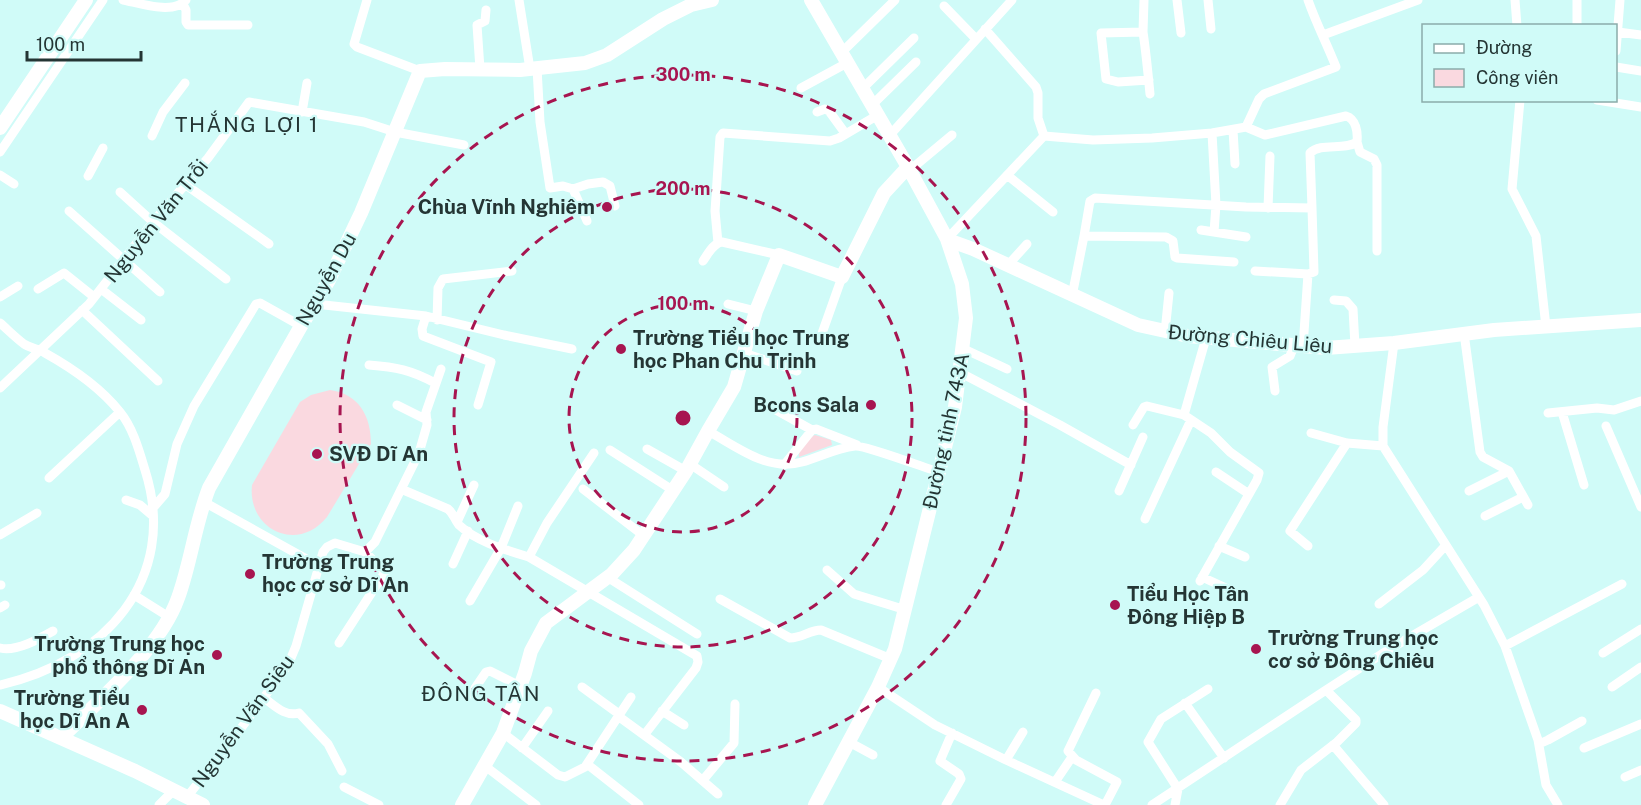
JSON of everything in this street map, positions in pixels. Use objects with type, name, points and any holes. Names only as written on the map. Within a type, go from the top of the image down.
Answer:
[{"type":"street","points":[[0,128],[86,0]]},
{"type":"street","points":[[0,152],[103,0]]},
{"type":"street","points":[[123,0],[158,8],[184,2],[188,25],[248,25]]},
{"type":"street","points":[[367,0],[354,44],[420,71],[533,69],[585,63],[607,55],[691,5],[712,0]]},
{"type":"street","points":[[519,0],[533,69],[550,188],[563,186],[573,189],[603,182],[610,186],[615,206]]},
{"type":"street","name":"Đường tỉnh 743A","points":[[811,0],[890,135],[947,239],[963,294],[966,318],[964,349],[955,407],[906,610],[891,659],[816,805]]},
{"type":"street","points":[[801,88],[844,58],[895,0]]},
{"type":"street","points":[[890,135],[1012,0]]},
{"type":"street","points":[[1144,0],[1143,32],[1150,94]]},
{"type":"street","points":[[1177,0],[1180,33]]},
{"type":"street","points":[[1208,0],[1211,29]]},
{"type":"street","points":[[1246,127],[1259,99],[1264,94],[1336,67],[1323,34],[1316,25],[1308,0]]},
{"type":"street","points":[[1323,34],[1418,0]]},
{"type":"street","points":[[1515,0],[1517,24]]},
{"type":"street","points":[[1577,0],[1577,24]]},
{"type":"street","points":[[1617,42],[1620,0]]},
{"type":"street","points":[[944,6],[976,39]]},
{"type":"street","points":[[480,69],[477,25],[485,21],[486,10]]},
{"type":"street","points":[[985,29],[1036,87],[1038,118],[1044,136]]},
{"type":"street","points":[[1143,32],[1101,33],[1104,70],[1106,79],[1111,81],[1149,80]]},
{"type":"street","points":[[1618,32],[1641,35]]},
{"type":"street","points":[[862,89],[914,38]]},
{"type":"street","points":[[703,261],[718,243],[715,212],[720,138],[723,133],[831,141],[839,138],[875,110],[916,62]]},
{"type":"street","points":[[1617,66],[1641,71]]},
{"type":"street","name":"Nguyễn Du","points":[[61,738],[141,657],[169,618],[178,598],[204,502],[210,488],[329,280],[361,213],[420,71]]},
{"type":"street","points":[[153,136],[163,112],[185,83]]},
{"type":"street","points":[[303,112],[307,83]]},
{"type":"street","name":"Nguyễn Văn Trỗi","points":[[0,388],[101,289],[153,222],[186,185],[249,102],[364,122],[395,132],[464,145]]},
{"type":"street","points":[[1520,102],[1512,189],[1536,236],[1546,327]]},
{"type":"street","points":[[1614,102],[1641,107]]},
{"type":"street","points":[[817,112],[825,109],[829,111],[845,133]]},
{"type":"street","points":[[1044,136],[1093,140],[1212,133],[1246,127],[1260,134],[1270,134],[1346,116],[1353,120],[1361,153],[1374,159],[1377,165],[1377,251]]},
{"type":"street","points":[[1233,130],[1235,164]]},
{"type":"street","points":[[1212,133],[1216,205],[1214,232]]},
{"type":"street","points":[[820,339],[842,277],[884,193],[909,169],[952,135]]},
{"type":"street","points":[[947,239],[1044,136]]},
{"type":"street","points":[[1275,391],[1272,367],[1290,356],[1298,346],[1308,274],[1314,269],[1310,153],[1315,149],[1351,146],[1357,142]]},
{"type":"street","points":[[88,176],[103,148]]},
{"type":"street","points":[[1268,208],[1270,156]]},
{"type":"street","points":[[0,175],[14,184]]},
{"type":"street","points":[[1007,175],[1053,212]]},
{"type":"street","points":[[186,185],[269,244]]},
{"type":"street","points":[[573,189],[587,221]]},
{"type":"street","points":[[120,192],[153,222],[226,279]]},
{"type":"street","points":[[1072,296],[1090,201],[1095,198],[1268,208],[1312,208]]},
{"type":"street","points":[[69,211],[160,292]]},
{"type":"street","points":[[1201,230],[1246,237]]},
{"type":"street","points":[[1084,236],[1166,237],[1173,242],[1174,257],[1234,262]]},
{"type":"street","name":"Đường Chiêu Liêu","points":[[947,239],[1138,326],[1165,333],[1206,338],[1298,346],[1355,346],[1464,333],[1641,320]]},
{"type":"street","points":[[718,243],[779,255],[842,277]]},
{"type":"street","points":[[1008,265],[1027,244]]},
{"type":"street","points":[[462,805],[503,733],[531,651],[546,623],[607,577],[634,550],[688,468],[734,387],[756,311],[779,255]]},
{"type":"street","points":[[437,320],[438,288],[443,279],[512,271]]},
{"type":"street","points":[[1256,271],[1308,274]]},
{"type":"street","points":[[38,289],[64,273],[94,297]]},
{"type":"street","points":[[0,297],[18,286]]},
{"type":"street","points":[[101,289],[141,320]]},
{"type":"street","points":[[1165,333],[1169,293]]},
{"type":"street","points":[[1334,300],[1346,301],[1353,309],[1355,346]]},
{"type":"street","points":[[153,512],[165,494],[177,444],[194,406],[256,304],[260,303],[301,326]]},
{"type":"street","points":[[728,303],[756,311]]},
{"type":"street","points":[[315,304],[426,316],[572,349]]},
{"type":"street","points":[[81,310],[158,381]]},
{"type":"street","points":[[426,316],[422,329],[423,336],[484,357],[491,362],[478,405]]},
{"type":"street","points":[[0,323],[27,345],[41,350],[86,379],[120,412],[135,440],[150,484],[153,512],[149,559],[127,608],[100,637],[66,661],[48,671],[0,685]]},
{"type":"street","points":[[1464,333],[1480,452],[1509,471],[1526,501],[1485,516]]},
{"type":"street","points":[[1145,519],[1187,417],[1206,338]]},
{"type":"street","points":[[1394,343],[1383,427],[1383,447],[1479,597],[1505,646],[1539,744],[1546,785],[1558,805]]},
{"type":"street","points":[[964,349],[1007,369]]},
{"type":"street","points":[[744,354],[797,371]]},
{"type":"street","points":[[369,365],[401,368],[435,383]]},
{"type":"street","points":[[339,643],[385,572],[365,552],[375,542],[420,453],[427,420],[426,412],[441,369]]},
{"type":"street","points":[[961,373],[1131,465]]},
{"type":"street","points":[[1548,412],[1597,408],[1614,410],[1641,402]]},
{"type":"street","points":[[397,405],[427,420]]},
{"type":"street","points":[[767,405],[812,430],[816,429],[857,446],[939,472]]},
{"type":"street","points":[[1132,425],[1147,406],[1187,417],[1257,471],[1259,477],[1201,579],[1239,594]]},
{"type":"street","points":[[49,478],[120,412]]},
{"type":"street","points":[[1562,412],[1584,484]]},
{"type":"street","points":[[1606,426],[1641,507]]},
{"type":"street","points":[[784,465],[812,430]]},
{"type":"street","points":[[708,431],[760,459],[784,465],[857,446]]},
{"type":"street","points":[[1311,433],[1347,443],[1383,447]]},
{"type":"street","points":[[1119,491],[1143,437]]},
{"type":"street","points":[[1308,546],[1290,531],[1347,443]]},
{"type":"street","points":[[647,449],[724,487]]},
{"type":"street","points":[[610,450],[674,491]]},
{"type":"street","points":[[529,557],[547,523],[594,453]]},
{"type":"street","points":[[1469,491],[1509,471]]},
{"type":"street","points":[[1216,472],[1249,494]]},
{"type":"street","points":[[457,522],[474,485]]},
{"type":"street","points":[[401,489],[451,512],[457,522],[468,531],[501,548],[529,557],[697,656],[696,668],[645,734]]},
{"type":"street","points":[[583,489],[644,536]]},
{"type":"street","points":[[126,500],[153,512]]},
{"type":"street","points":[[204,502],[319,566]]},
{"type":"street","points":[[470,601],[501,548],[518,506]]},
{"type":"street","points":[[0,535],[38,513]]},
{"type":"street","points":[[453,564],[468,531]]},
{"type":"street","name":"Nguyễn Văn Siêu","points":[[187,797],[288,665],[296,646],[323,552],[327,546],[335,543],[365,552]]},
{"type":"street","points":[[1379,604],[1423,570],[1446,545]]},
{"type":"street","points":[[1219,546],[1245,557]]},
{"type":"street","points":[[828,570],[854,594],[906,610]]},
{"type":"street","points":[[607,577],[697,634]]},
{"type":"street","points":[[1505,646],[1622,584]]},
{"type":"street","points":[[134,595],[169,618]]},
{"type":"street","points":[[1152,805],[1326,690],[1479,597]]},
{"type":"street","points":[[720,599],[790,638],[799,638],[814,630],[821,630],[891,659]]},
{"type":"street","points":[[1603,653],[1641,628]]},
{"type":"street","points":[[0,648],[8,649],[33,641],[53,631]]},
{"type":"street","points":[[1612,687],[1641,667]]},
{"type":"street","points":[[471,694],[482,676],[490,671],[520,686]]},
{"type":"street","points":[[582,687],[645,734],[718,794]]},
{"type":"street","points":[[878,687],[935,725],[1105,805],[1117,782],[1072,757],[1068,752],[1096,693]]},
{"type":"street","points":[[1175,805],[1178,789],[1148,742],[1161,719],[1208,689]]},
{"type":"street","points":[[1282,804],[1301,770],[1333,745],[1354,725],[1356,720],[1326,690]]},
{"type":"street","points":[[503,733],[558,775],[565,777],[574,774],[587,764],[631,697]]},
{"type":"street","points":[[264,698],[284,712],[292,715],[299,713],[328,744],[342,771]]},
{"type":"street","points":[[1185,703],[1224,758]]},
{"type":"street","points":[[703,780],[734,743],[735,704]]},
{"type":"street","points":[[0,711],[203,805]]},
{"type":"street","points":[[522,747],[548,711]]},
{"type":"street","points":[[663,711],[684,724]]},
{"type":"street","points":[[1539,744],[1582,721]]},
{"type":"street","points":[[1584,748],[1641,724]]},
{"type":"street","points":[[1006,760],[1023,732]]},
{"type":"street","points":[[946,805],[961,779],[959,774],[940,761],[952,733]]},
{"type":"street","points":[[849,741],[873,754]]},
{"type":"street","points":[[1333,745],[1384,805]]},
{"type":"street","points":[[1055,782],[1072,757]]},
{"type":"street","points":[[587,764],[639,805]]},
{"type":"street","points":[[485,766],[536,805]]},
{"type":"street","points":[[1625,777],[1641,770]]},
{"type":"street","points":[[344,787],[379,805]]},
{"type":"street","points":[[159,805],[173,791]]},
{"type":"green space","name":"SVĐ Dĩ An","points":[[330,390],[340,392],[356,401],[369,424],[371,444],[327,517],[315,528],[302,534],[289,535],[276,531],[257,514],[252,485],[300,402],[311,395]]},
{"type":"green space","points":[[815,435],[831,440],[832,445],[799,457],[804,444]]},
{"type":"place","name":"Chùa Vĩnh Nghiêm","points":[[607,207]]},
{"type":"place","name":"Trường Tiểu học Trung học Phan Chu Trinh","points":[[621,349]]},
{"type":"place","name":"Bcons Sala","points":[[871,405]]},
{"type":"place","name":"SVĐ Dĩ An","points":[[317,454]]},
{"type":"place","name":"Trường Trung học cơ sở Dĩ An","points":[[250,574]]},
{"type":"place","name":"Tiểu Học Tân Đông Hiệp B","points":[[1115,605]]},
{"type":"place","name":"Trường Trung học cơ sở Đông Chiêu","points":[[1256,649]]},
{"type":"place","name":"Trường Trung học phổ thông Dĩ An","points":[[217,655]]},
{"type":"place","name":"Trường Tiểu học Dĩ An A","points":[[142,710]]},
{"type":"district","name":"THẮNG LỢI 1","points":[[247,125]]},
{"type":"district","name":"ĐÔNG TÂN","points":[[481,694]]}]
